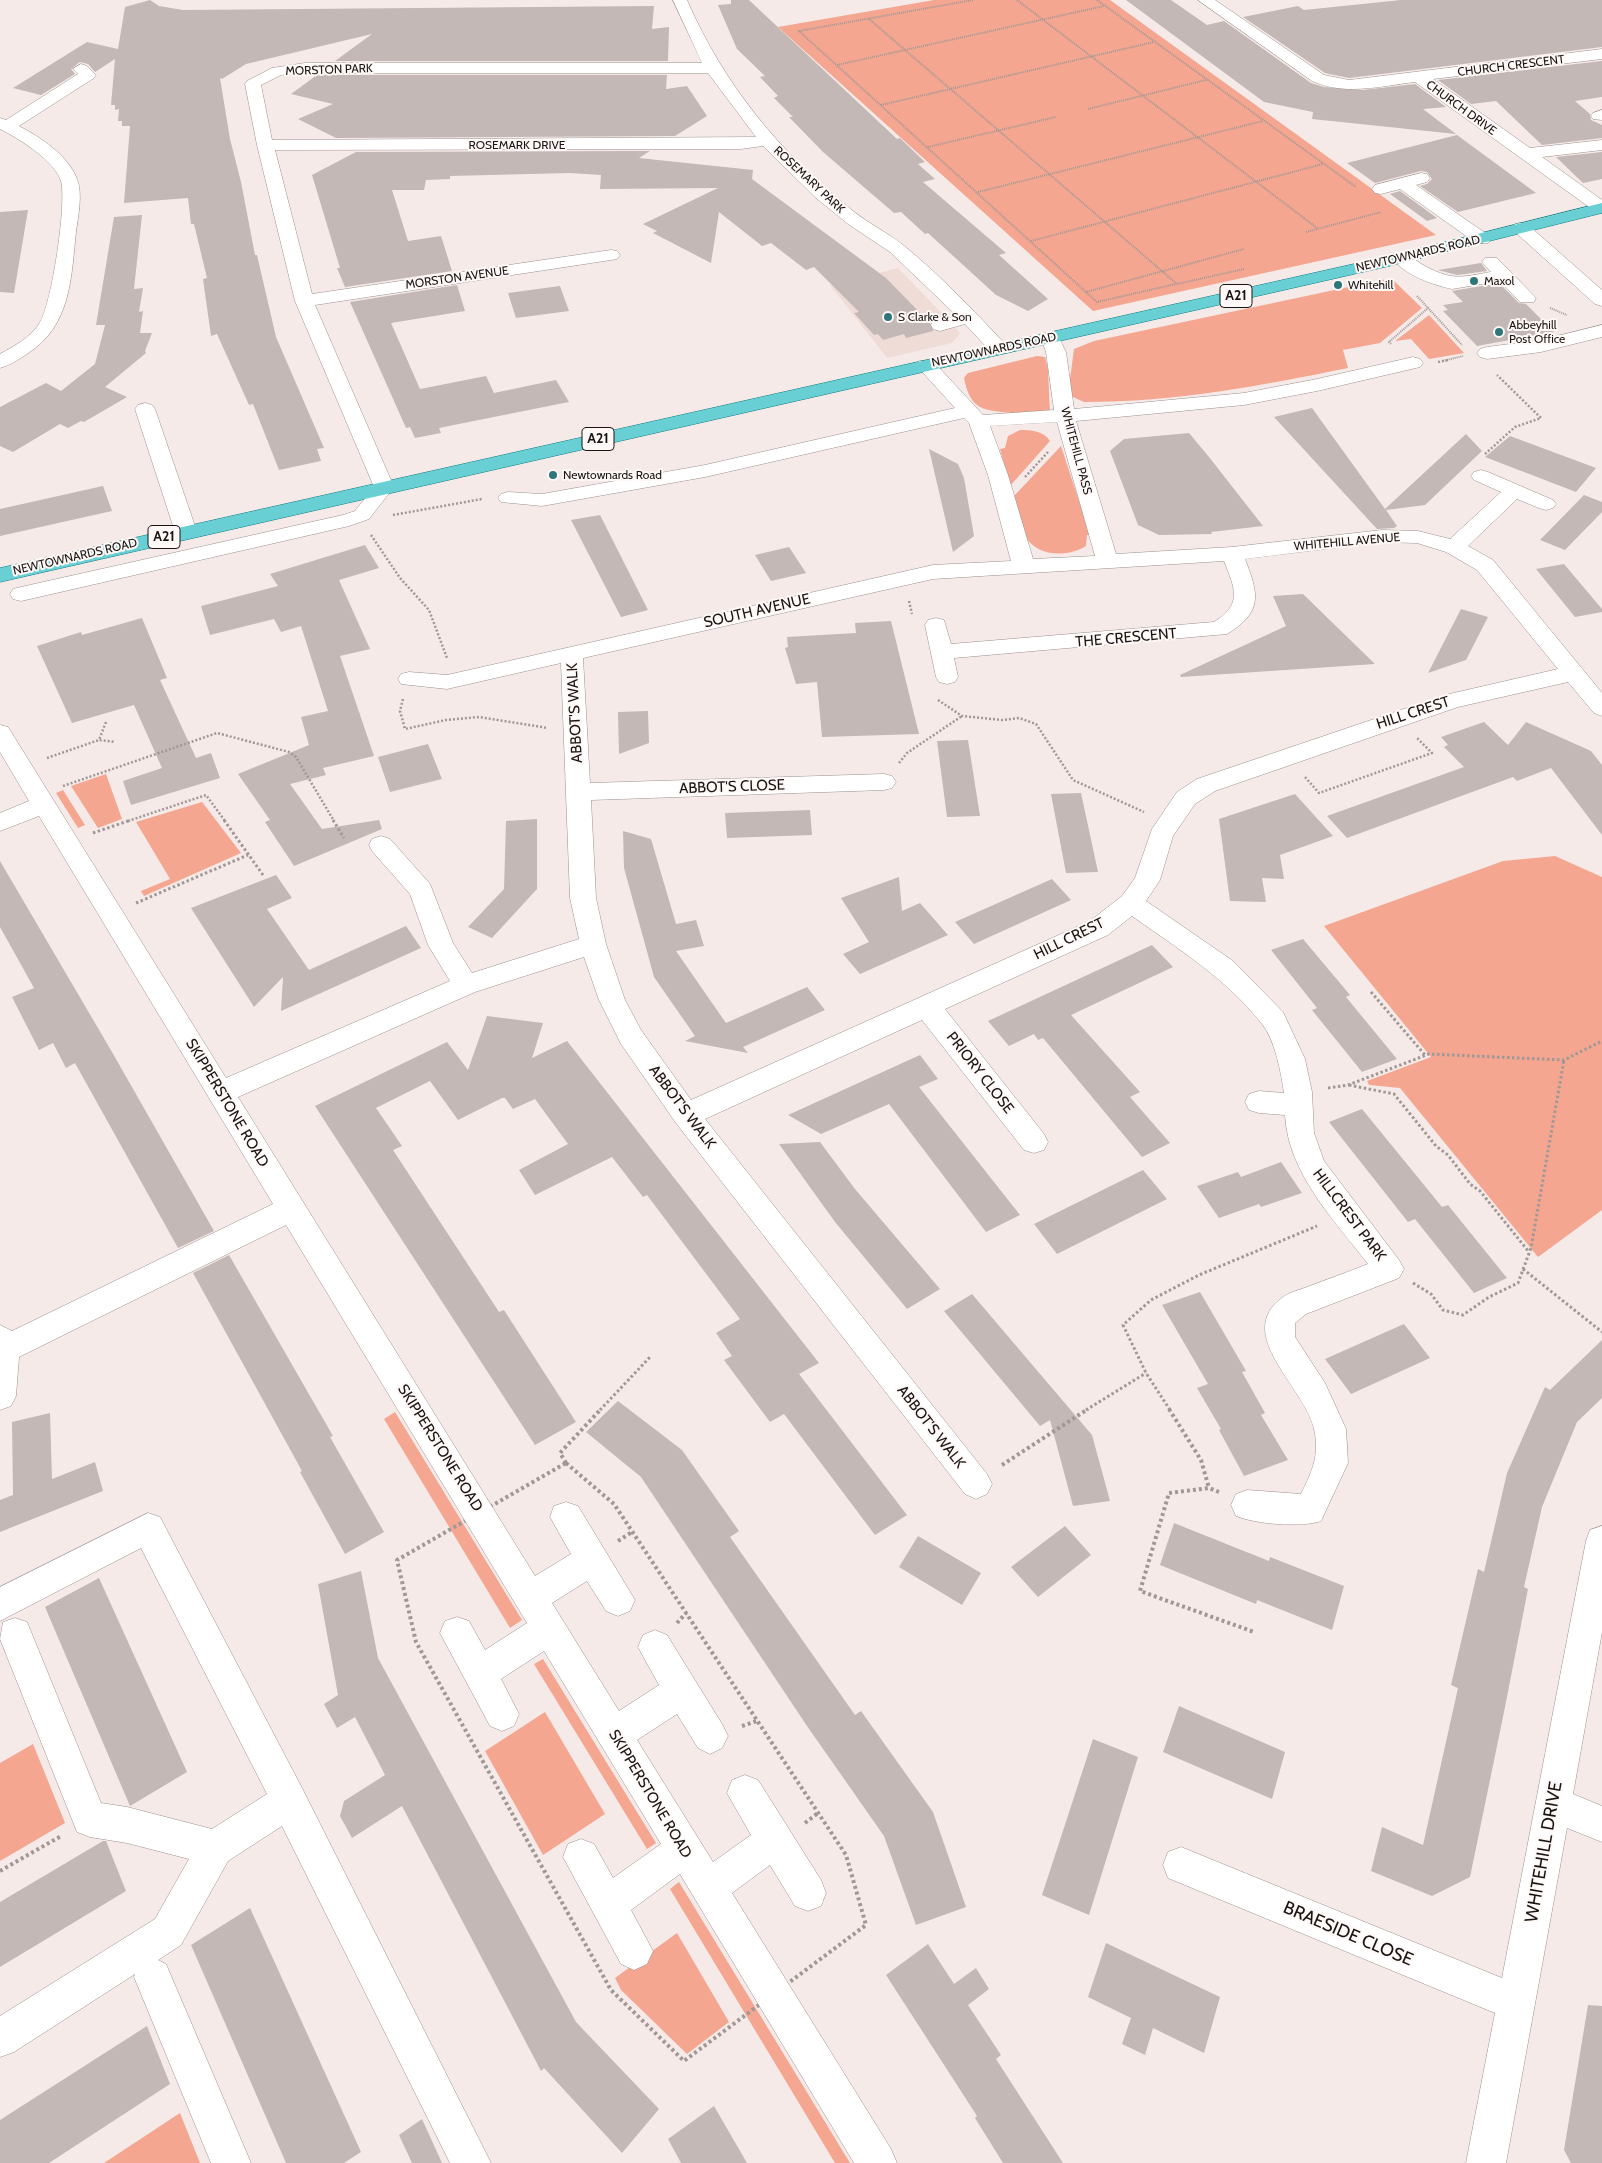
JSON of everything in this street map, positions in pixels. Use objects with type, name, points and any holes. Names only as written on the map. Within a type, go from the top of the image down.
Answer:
[{"type":"main road","name":"NEWTOWNARDS ROAD","points":[[0,575],[384,486],[1393,260],[1602,208]]},
{"type":"street","name":"ROSEMARY PARK","points":[[680,0],[691,31],[714,68],[730,93],[768,141],[814,188],[849,217],[894,246],[911,271],[969,317],[999,349]]},
{"type":"street","points":[[1209,3],[1236,1]]},
{"type":"street","name":"CHURCH DRIVE","points":[[1209,3],[1318,78],[1327,82],[1349,85],[1419,78],[1602,208]]},
{"type":"street","name":"CHURCH CRESCENT","points":[[1419,78],[1602,54]]},
{"type":"street","name":"MORSTON PARK","points":[[384,486],[304,300],[265,145],[252,84],[262,76],[286,70],[714,68]]},
{"type":"street","points":[[0,362],[36,340],[53,315],[70,220],[71,198],[69,180],[52,157],[4,124],[88,75],[81,69]]},
{"type":"street","name":"ROSEMARK DRIVE","points":[[265,145],[741,144],[768,141]]},
{"type":"street","points":[[1525,154],[1602,145]]},
{"type":"street","points":[[1381,189],[1427,177]]},
{"type":"street","points":[[1403,183],[1474,241],[1487,258],[1527,298]]},
{"type":"street","points":[[1520,228],[1602,300]]},
{"type":"street","name":"MORSTON AVENUE","points":[[304,300],[611,255]]},
{"type":"street","points":[[1393,260],[1452,284],[1503,275]]},
{"type":"street","points":[[940,325],[969,317]]},
{"type":"street","points":[[1483,360],[1602,332]]},
{"type":"street","name":"WHITEHILL PASS","points":[[1050,338],[1056,352],[1065,416],[1070,437],[1108,563]]},
{"type":"street","points":[[508,498],[542,500],[705,471],[973,416],[1065,416],[1221,402],[1314,386],[1413,363]]},
{"type":"street","points":[[926,365],[973,416],[1006,502],[1024,567]]},
{"type":"street","points":[[145,409],[186,532]]},
{"type":"street","points":[[1481,476],[1546,504]]},
{"type":"street","points":[[362,514],[384,486]]},
{"type":"street","points":[[1454,547],[1514,490]]},
{"type":"street","name":"NEWTOWNARDS ROAD","points":[[21,594],[349,520],[362,514]]},
{"type":"street","name":"WHITEHILL AVENUE","points":[[1108,563],[1232,554],[1382,536],[1418,537],[1454,547],[1485,566],[1495,576],[1602,708]]},
{"type":"street","name":"THE CRESCENT","points":[[942,652],[1219,629],[1234,621],[1245,607],[1245,585],[1232,554]]},
{"type":"street","name":"SOUTH AVENUE","points":[[409,679],[448,682],[933,572],[1108,563]]},
{"type":"street","points":[[936,626],[947,677]]},
{"type":"street","name":"ABBOT'S WALK","points":[[572,654],[580,792],[583,898],[593,944],[612,1000],[631,1037],[686,1115],[976,1484]]},
{"type":"street","name":"HILL CREST","points":[[686,1115],[1099,928],[1131,903],[1147,880],[1162,835],[1169,823],[1186,798],[1206,785],[1453,700],[1574,673]]},
{"type":"street","name":"SKIPPERSTONE ROAD","points":[[0,734],[222,1092],[877,2163]]},
{"type":"street","name":"ABBOT'S CLOSE","points":[[580,792],[884,782]]},
{"type":"street","points":[[0,822],[40,800]]},
{"type":"street","points":[[380,845],[421,890],[441,945],[466,985]]},
{"type":"street","name":"HILLCREST PARK","points":[[1131,903],[1224,968],[1274,1019],[1291,1058],[1298,1098],[1300,1133],[1312,1166],[1346,1214],[1389,1269],[1295,1305],[1280,1318],[1280,1340],[1314,1393],[1330,1428],[1332,1463],[1310,1510],[1247,1505]]},
{"type":"street","points":[[222,1092],[466,985],[593,944]]},
{"type":"street","name":"PRIORY CLOSE","points":[[926,1005],[1034,1142]]},
{"type":"street","points":[[1259,1102],[1298,1098]]},
{"type":"street","points":[[0,1396],[2,1343],[292,1208]]},
{"type":"street","points":[[566,1517],[618,1600]]},
{"type":"street","points":[[215,1848],[127,1826],[90,1819],[8,1619],[148,1528],[289,1801],[471,2163]]},
{"type":"street","name":"WHITEHILL DRIVE","points":[[1486,2163],[1602,1541]]},
{"type":"street","points":[[531,1597],[593,1559]]},
{"type":"street","points":[[479,1673],[550,1628]]},
{"type":"street","points":[[457,1633],[502,1714]]},
{"type":"street","points":[[655,1647],[710,1736]]},
{"type":"street","points":[[614,1735],[682,1690]]},
{"type":"street","points":[[745,1793],[808,1893]]},
{"type":"street","points":[[0,2038],[168,1932],[215,1848],[289,1801]]},
{"type":"street","points":[[1552,1804],[1602,1824]]},
{"type":"street","points":[[708,1888],[774,1840]]},
{"type":"street","points":[[608,1904],[684,1849]]},
{"type":"street","points":[[581,1857],[634,1951]]},
{"type":"street","name":"BRAESIDE CLOSE","points":[[1181,1865],[1516,2003]]},
{"type":"street","points":[[153,1977],[231,2163]]},
{"type":"path","points":[[973,0],[799,31],[978,192],[1096,302],[1244,269]]},
{"type":"path","points":[[1016,0],[1317,228]]},
{"type":"path","points":[[1097,0],[1356,187]]},
{"type":"path","points":[[836,65],[1104,6]]},
{"type":"path","points":[[868,19],[1176,284]]},
{"type":"path","points":[[881,105],[1154,42]]},
{"type":"path","points":[[1088,109],[1207,80]]},
{"type":"path","points":[[928,147],[1056,117]]},
{"type":"path","points":[[978,192],[1264,121]]},
{"type":"path","points":[[1031,241],[1324,164]]},
{"type":"path","points":[[1306,232],[1388,210]]},
{"type":"path","points":[[1086,292],[1244,249]]},
{"type":"path","points":[[1393,260],[1428,308],[1465,348]]},
{"type":"path","points":[[1402,331],[1428,308]]},
{"type":"path","points":[[1413,363],[1429,364],[1483,360],[1541,418],[1515,427],[1485,454],[1481,476]]},
{"type":"path","points":[[1006,502],[1011,493],[1056,443],[1070,437]]},
{"type":"path","points":[[456,680],[429,610],[400,578],[363,523],[362,514],[383,517],[486,498],[508,498]]},
{"type":"path","points":[[903,578],[914,623]]},
{"type":"path","points":[[409,679],[400,711],[405,729],[446,720],[479,717],[576,732]]},
{"type":"path","points":[[935,697],[962,716],[1002,720],[1019,718],[1036,724],[1073,780],[1169,823]]},
{"type":"path","points":[[884,782],[907,753],[962,716]]},
{"type":"path","points":[[1286,757],[1319,793],[1432,753],[1397,718]]},
{"type":"path","points":[[99,740],[106,722]]},
{"type":"path","points":[[40,800],[216,733],[289,752],[296,757],[344,838]]},
{"type":"path","points":[[21,768],[99,740],[115,742]]},
{"type":"path","points":[[67,844],[102,830],[206,796],[263,875]]},
{"type":"path","points":[[111,914],[248,855]]},
{"type":"path","points":[[1371,992],[1425,1056]]},
{"type":"path","points":[[1298,1098],[1348,1085],[1425,1056],[1564,1060],[1602,1040]]},
{"type":"path","points":[[1389,1269],[1431,1294],[1443,1310],[1463,1316],[1489,1297],[1518,1283],[1530,1252],[1564,1060]]},
{"type":"path","points":[[1348,1085],[1394,1094],[1436,1146],[1448,1155],[1470,1184],[1480,1191],[1530,1252]]},
{"type":"path","points":[[1209,1488],[1201,1460],[1146,1373],[1123,1325],[1151,1300],[1199,1275],[1346,1214]]},
{"type":"path","points":[[1524,1269],[1602,1332]]},
{"type":"path","points":[[566,1463],[560,1453],[650,1356]]},
{"type":"path","points":[[976,1484],[1022,1450],[1146,1373]]},
{"type":"path","points":[[1247,1505],[1209,1488],[1169,1493],[1140,1591],[1254,1632]]},
{"type":"path","points":[[479,1512],[397,1560],[416,1642],[611,1990],[684,2061],[774,1994]]},
{"type":"path","points":[[0,1871],[90,1819]]},
{"type":"shaded area","points":[[934,0],[1110,0],[1436,235],[1093,311],[778,27]]},
{"type":"shaded area","points":[[898,268],[955,327],[960,334],[952,343],[887,358],[830,285]]},
{"type":"shaded area","points":[[1391,278],[1422,308],[1380,343],[1343,350],[1348,368],[1250,387],[1184,396],[1084,402],[1071,396],[1069,386],[1074,349],[1094,341]]},
{"type":"shaded area","points":[[1429,315],[1464,353],[1429,359],[1411,339],[1395,341]]},
{"type":"shaded area","points":[[1037,356],[1045,357],[1048,369],[1050,414],[1012,413],[991,410],[977,405],[972,400],[964,378],[968,373]]},
{"type":"shaded area","points":[[1020,430],[1041,433],[1050,441],[1010,486],[1000,449],[1005,448],[1008,436]]},
{"type":"shaded area","points":[[1061,446],[1090,535],[1087,535],[1086,546],[1061,554],[1043,551],[1029,542],[1019,520],[1014,496]]},
{"type":"shaded area","points":[[106,774],[122,819],[98,828],[71,786]]},
{"type":"shaded area","points":[[63,790],[85,825],[78,828],[56,793]]},
{"type":"shaded area","points":[[202,802],[241,853],[144,896],[141,891],[170,879],[136,822]]},
{"type":"shaded area","points":[[1555,856],[1602,877],[1602,1210],[1538,1257],[1400,1088],[1369,1085],[1367,1081],[1431,1057],[1324,926],[1503,861]]},
{"type":"shaded area","points":[[395,1412],[522,1620],[510,1628],[384,1419]]},
{"type":"shaded area","points":[[543,1659],[656,1843],[647,1849],[534,1664]]},
{"type":"shaded area","points":[[545,1712],[605,1814],[543,1855],[485,1751]]},
{"type":"shaded area","points":[[33,1744],[65,1823],[0,1861],[0,1763]]},
{"type":"shaded area","points":[[679,1882],[850,2163],[835,2163],[670,1889]]},
{"type":"shaded area","points":[[677,1933],[729,2022],[687,2054],[621,1990],[615,1978]]},
{"type":"shaded area","points":[[180,2113],[200,2163],[104,2163]]},
{"type":"building","points":[[150,0],[159,6],[183,10],[654,6],[652,29],[669,27],[668,61],[335,61],[372,34],[246,64],[222,79],[220,78],[230,139],[241,182],[255,255],[257,255],[276,337],[324,448],[317,449],[321,461],[279,470],[253,404],[249,405],[217,334],[211,336],[203,279],[207,278],[194,224],[191,224],[188,198],[124,203],[130,126],[122,126],[122,121],[118,121],[119,109],[115,110],[115,105],[111,105],[115,59],[95,72],[88,64],[80,62],[71,69],[75,74],[41,95],[13,88],[87,42],[118,49],[125,7]]},
{"type":"building","points":[[731,0],[749,0],[897,139],[900,138],[925,162],[918,164],[935,179],[923,182],[1006,253],[999,255],[1048,299],[1028,311],[996,295],[928,233],[925,234],[901,212],[894,213],[823,152],[789,117],[793,117],[774,98],[778,96],[760,77],[765,76],[737,49],[718,5],[731,4]]},
{"type":"building","points":[[1126,0],[1171,0],[1207,25],[1224,21],[1311,83],[1324,87],[1363,90],[1415,84],[1446,107],[1423,109],[1456,134],[1312,119],[1313,112],[1264,102]]},
{"type":"building","points":[[1401,0],[1602,0],[1602,47],[1349,78],[1325,73],[1243,17],[1298,6],[1304,10]]},
{"type":"building","points":[[1602,61],[1602,97],[1575,101],[1590,114],[1591,120],[1602,125],[1602,138],[1542,145],[1496,101],[1471,104],[1438,80]]},
{"type":"building","points":[[317,75],[667,75],[666,89],[687,86],[707,116],[675,136],[336,138],[298,119],[333,104],[291,94]]},
{"type":"building","points":[[1457,135],[1536,193],[1458,212],[1420,186],[1427,184],[1432,179],[1427,172],[1421,171],[1375,183],[1347,163]]},
{"type":"building","points":[[650,151],[639,158],[753,170],[752,179],[886,278],[930,323],[933,331],[906,338],[904,334],[883,340],[878,334],[874,335],[854,313],[859,312],[814,267],[806,270],[771,243],[762,246],[719,212],[711,263],[653,233],[657,231],[643,224],[718,188],[600,189],[601,175],[570,173],[450,176],[450,179],[426,180],[424,190],[392,190],[408,241],[441,236],[452,271],[345,287],[337,268],[340,268],[312,175],[356,152]]},
{"type":"building","points":[[1602,152],[1602,179],[1583,183],[1556,157]]},
{"type":"building","points":[[1400,191],[1437,218],[1427,221],[1390,194]]},
{"type":"building","points":[[28,210],[14,293],[0,292],[0,212]]},
{"type":"building","points":[[142,215],[134,289],[143,288],[139,312],[143,311],[140,333],[152,333],[145,351],[146,353],[105,387],[127,397],[84,422],[81,421],[68,428],[60,424],[13,452],[0,446],[0,407],[46,383],[61,391],[95,364],[105,325],[96,325],[114,217]]},
{"type":"building","points":[[1481,263],[1487,271],[1457,275],[1438,270]]},
{"type":"building","points":[[1499,283],[1519,303],[1526,304],[1554,332],[1477,346],[1443,311],[1448,310],[1443,305],[1463,302],[1452,291]]},
{"type":"building","points":[[457,285],[465,311],[391,323],[420,389],[486,376],[494,393],[556,380],[569,402],[439,428],[441,433],[415,438],[410,427],[406,428],[350,302]]},
{"type":"building","points":[[560,286],[569,311],[516,318],[508,293]]},
{"type":"building","points":[[1312,408],[1385,509],[1466,434],[1482,451],[1425,505],[1386,510],[1397,526],[1394,528],[1377,529],[1274,417]]},
{"type":"building","points":[[1189,433],[1263,526],[1211,532],[1212,534],[1159,535],[1138,525],[1110,451],[1124,439]]},
{"type":"building","points":[[1510,436],[1596,468],[1576,492],[1485,457]]},
{"type":"building","points":[[929,449],[958,464],[964,478],[974,536],[953,552]]},
{"type":"building","points":[[103,486],[112,511],[0,536],[0,509]]},
{"type":"building","points":[[1584,495],[1602,502],[1602,512],[1565,550],[1540,540]]},
{"type":"building","points":[[600,515],[648,610],[621,617],[571,520]]},
{"type":"building","points":[[365,545],[379,568],[339,580],[370,649],[340,656],[374,756],[323,768],[326,775],[290,784],[322,829],[379,820],[382,829],[294,866],[265,822],[270,820],[238,774],[309,745],[301,717],[328,711],[301,626],[281,632],[274,619],[210,635],[201,606],[278,586],[270,574]]},
{"type":"building","points":[[789,547],[806,573],[771,581],[755,555]]},
{"type":"building","points":[[1564,564],[1602,609],[1602,612],[1575,617],[1536,569]]},
{"type":"building","points":[[1303,594],[1375,664],[1181,677],[1180,675],[1286,626],[1273,596]]},
{"type":"building","points":[[1461,609],[1488,617],[1466,660],[1428,673]]},
{"type":"building","points":[[142,618],[167,678],[160,680],[196,758],[211,753],[220,778],[131,805],[123,781],[162,768],[134,705],[72,723],[37,646],[81,632],[82,635]]},
{"type":"building","points":[[891,621],[919,734],[822,737],[817,682],[796,684],[785,648],[788,647],[787,637],[856,633],[855,623]]},
{"type":"building","points":[[648,711],[649,743],[619,754],[618,712]]},
{"type":"building","points":[[1484,722],[1508,745],[1526,722],[1591,751],[1602,765],[1602,835],[1551,768],[1517,781],[1513,777],[1347,838],[1327,816],[1464,767],[1444,747],[1448,745],[1441,737]]},
{"type":"building","points":[[968,740],[980,816],[947,817],[937,741]]},
{"type":"building","points":[[428,744],[442,779],[390,792],[378,757]]},
{"type":"building","points":[[1081,793],[1098,872],[1066,873],[1051,794]]},
{"type":"building","points":[[1295,794],[1333,836],[1280,855],[1284,879],[1262,878],[1266,902],[1230,901],[1219,819]]},
{"type":"building","points":[[810,810],[812,835],[727,838],[725,813]]},
{"type":"building","points":[[537,819],[537,889],[492,938],[468,927],[504,889],[506,821]]},
{"type":"building","points":[[623,831],[651,839],[676,924],[696,920],[704,946],[676,951],[726,1023],[807,987],[825,1010],[743,1047],[748,1053],[685,1041],[695,1036],[654,977],[624,868]]},
{"type":"building","points":[[0,861],[214,1231],[178,1248],[75,1063],[66,1068],[53,1043],[39,1050],[12,997],[34,988],[0,927]]},
{"type":"building","points":[[276,875],[292,898],[267,909],[309,970],[406,926],[421,948],[281,1011],[283,977],[254,1007],[191,908]]},
{"type":"building","points":[[899,877],[902,911],[920,903],[948,935],[860,974],[843,954],[869,942],[841,898]]},
{"type":"building","points":[[1052,879],[1071,900],[974,944],[955,922]]},
{"type":"building","points":[[1303,939],[1350,995],[1346,997],[1397,1059],[1362,1072],[1312,1010],[1317,1008],[1271,950]]},
{"type":"building","points":[[1152,945],[1173,967],[1071,1015],[1140,1092],[1130,1097],[1170,1143],[1142,1157],[1043,1038],[1038,1040],[1034,1034],[1009,1046],[988,1021]]},
{"type":"building","points":[[487,1016],[543,1023],[532,1058],[567,1041],[819,1363],[799,1374],[907,1515],[875,1535],[784,1414],[770,1422],[724,1360],[732,1356],[716,1333],[740,1319],[647,1195],[643,1197],[612,1157],[535,1195],[519,1170],[568,1144],[535,1099],[513,1109],[505,1098],[502,1098],[458,1120],[430,1081],[376,1108],[402,1146],[393,1150],[499,1312],[504,1310],[576,1422],[535,1445],[315,1106],[447,1042],[468,1070]]},
{"type":"building","points":[[920,1055],[938,1079],[919,1087],[1020,1215],[986,1232],[889,1104],[821,1134],[788,1115]]},
{"type":"building","points":[[1362,1109],[1442,1207],[1448,1205],[1507,1278],[1474,1293],[1415,1219],[1408,1222],[1329,1122]]},
{"type":"building","points":[[820,1142],[855,1189],[940,1289],[907,1309],[835,1222],[779,1144]]},
{"type":"building","points":[[1281,1162],[1302,1193],[1261,1207],[1259,1204],[1219,1218],[1197,1186],[1238,1172],[1241,1177]]},
{"type":"building","points":[[1143,1170],[1167,1199],[1057,1254],[1034,1224]]},
{"type":"building","points":[[229,1255],[333,1436],[330,1437],[384,1532],[345,1554],[300,1472],[302,1471],[193,1273]]},
{"type":"building","points":[[1200,1292],[1246,1371],[1242,1372],[1265,1413],[1261,1415],[1288,1460],[1244,1476],[1219,1430],[1221,1429],[1197,1388],[1208,1384],[1162,1305]]},
{"type":"building","points":[[972,1294],[1092,1435],[1110,1501],[1073,1506],[1050,1420],[1040,1426],[944,1311]]},
{"type":"building","points":[[1404,1324],[1430,1358],[1351,1394],[1325,1359]]},
{"type":"building","points":[[1602,1340],[1602,1398],[1577,1422],[1542,1507],[1524,1587],[1528,1589],[1470,1877],[1432,1896],[1371,1871],[1382,1827],[1423,1845],[1458,1688],[1451,1685],[1478,1569],[1484,1572],[1507,1473],[1545,1387],[1550,1390]]},
{"type":"building","points":[[618,1401],[682,1450],[739,1531],[730,1537],[855,1715],[861,1711],[933,1812],[966,1907],[916,1925],[884,1836],[807,1726],[641,1477],[586,1432]]},
{"type":"building","points":[[50,1413],[52,1479],[95,1462],[103,1491],[0,1532],[0,1500],[13,1495],[12,1422]]},
{"type":"building","points":[[1174,1523],[1269,1561],[1270,1557],[1344,1586],[1332,1630],[1257,1600],[1256,1604],[1160,1565]]},
{"type":"building","points":[[1065,1526],[1091,1555],[1038,1597],[1011,1567]]},
{"type":"building","points":[[918,1536],[981,1573],[962,1605],[899,1567]]},
{"type":"building","points":[[361,1571],[378,1658],[576,2022],[659,2109],[622,2153],[544,2068],[541,2071],[402,1806],[352,1838],[340,1816],[344,1801],[385,1775],[355,1717],[337,1728],[324,1704],[338,1695],[318,1584]]},
{"type":"building","points":[[99,1578],[187,1772],[130,1806],[45,1607]]},
{"type":"building","points":[[1179,1706],[1285,1752],[1272,1799],[1163,1752]]},
{"type":"building","points":[[1093,1739],[1138,1757],[1089,1915],[1042,1895]]},
{"type":"building","points":[[106,1841],[126,1891],[0,1967],[0,1902]]},
{"type":"building","points":[[250,1908],[361,2152],[344,2163],[286,2163],[191,1945]]},
{"type":"building","points":[[1106,1943],[1220,1997],[1204,2053],[1153,2028],[1145,2055],[1122,2044],[1131,2018],[1088,1997]]},
{"type":"building","points":[[928,1944],[954,1984],[976,1968],[989,1989],[968,2005],[1001,2055],[996,2059],[1063,2163],[1003,2163],[975,2118],[977,2116],[886,1975]]},
{"type":"building","points":[[1588,2005],[1602,2006],[1602,2163],[1571,2163],[1564,2150]]},
{"type":"building","points":[[147,2026],[170,2084],[49,2163],[0,2163],[0,2120]]},
{"type":"building","points":[[714,2106],[747,2163],[681,2163],[668,2139]]},
{"type":"building","points":[[422,2119],[442,2163],[412,2163],[399,2135]]},
{"type":"place","name":"Maxol","points":[[1474,281]]},
{"type":"place","name":"Whitehill","points":[[1338,285]]},
{"type":"place","name":"S Clarke & Son","points":[[888,317]]},
{"type":"place","name":"Abbeyhill Post Office","points":[[1499,332]]},
{"type":"place","name":"Newtownards Road","points":[[553,475]]}]
